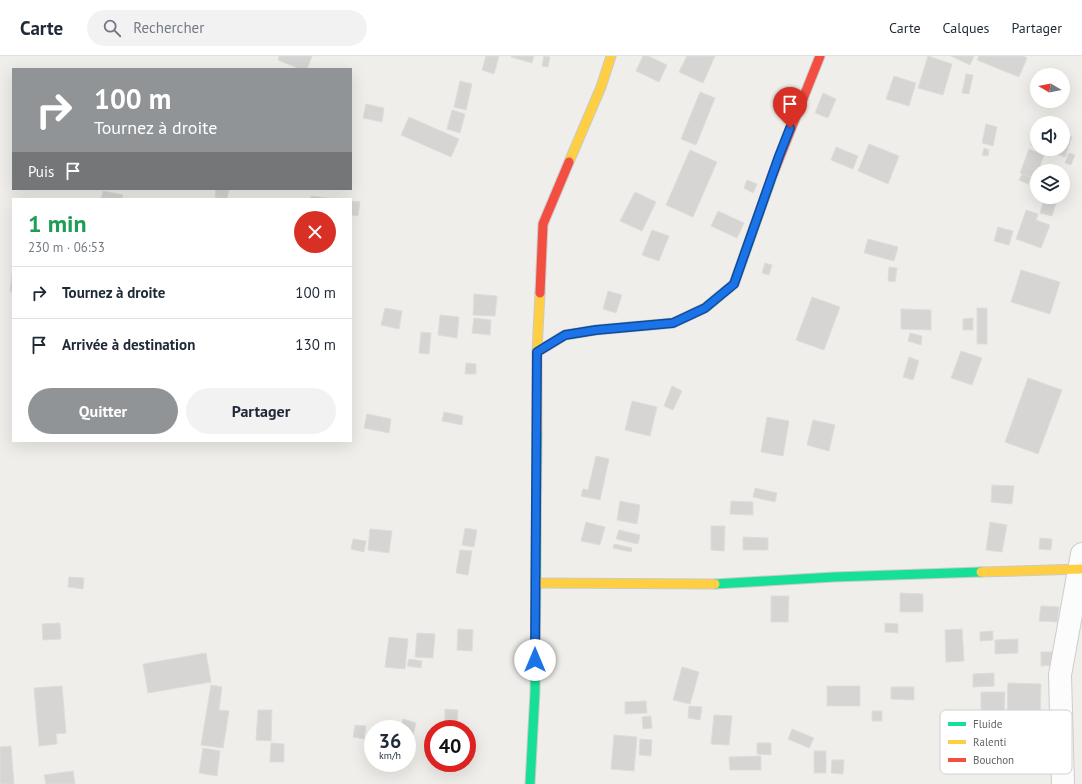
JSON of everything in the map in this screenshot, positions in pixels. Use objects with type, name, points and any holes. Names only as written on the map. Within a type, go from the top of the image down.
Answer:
[{"type":"street","points":[[530,784],[535,692],[537,352],[542,224],[601,87],[611,56]]},
{"type":"street","points":[[537,352],[565,335],[596,330],[673,323],[705,308],[734,284],[779,156],[820,56]]},
{"type":"street","points":[[536,583],[726,584],[1081,564],[1060,675],[1061,710]]},
{"type":"street","points":[[1063,774],[1063,784]]},
{"type":"building","points":[[279,56],[312,56],[307,68],[298,68],[278,60]]},
{"type":"building","points":[[486,56],[499,56],[494,74],[482,70]]},
{"type":"building","points":[[534,56],[532,63],[511,57]]},
{"type":"building","points":[[544,56],[550,57],[548,67],[542,66]]},
{"type":"building","points":[[643,56],[648,56],[667,65],[659,82],[636,71]]},
{"type":"building","points":[[687,56],[715,56],[703,83],[679,72]]},
{"type":"building","points":[[928,56],[952,64],[943,95],[918,88]]},
{"type":"building","points":[[951,56],[974,56],[970,65]]},
{"type":"building","points":[[979,56],[1024,56],[1027,58],[1019,77],[977,60]]},
{"type":"building","points":[[966,74],[973,75],[969,94],[962,93]]},
{"type":"building","points":[[894,76],[916,83],[909,106],[886,99]]},
{"type":"building","points":[[460,81],[472,84],[466,110],[454,107]]},
{"type":"building","points":[[700,92],[715,98],[696,145],[681,139]]},
{"type":"building","points":[[823,93],[836,99],[828,118],[815,113]]},
{"type":"building","points":[[366,104],[384,108],[382,122],[363,118]]},
{"type":"building","points":[[452,110],[465,114],[460,133],[447,129]]},
{"type":"building","points":[[409,117],[459,139],[451,157],[401,135]]},
{"type":"building","points":[[986,124],[997,127],[993,146],[982,143]]},
{"type":"building","points":[[869,144],[899,156],[888,184],[858,171]]},
{"type":"building","points":[[836,147],[858,156],[853,169],[831,160]]},
{"type":"building","points":[[984,148],[989,150],[988,156],[982,155]]},
{"type":"building","points":[[1029,149],[1030,156],[1044,156],[1041,164],[1030,164],[1030,177],[1020,173]]},
{"type":"building","points":[[690,150],[717,162],[693,217],[666,205]]},
{"type":"building","points":[[1070,153],[1075,155],[1071,165],[1065,163],[1068,156],[1070,156]]},
{"type":"building","points":[[1022,174],[1030,177],[1028,184],[1019,180]]},
{"type":"building","points":[[747,180],[757,184],[753,193],[744,188]]},
{"type":"building","points":[[216,190],[229,190],[227,198],[215,197]]},
{"type":"building","points":[[103,191],[123,195],[122,198],[101,198]]},
{"type":"building","points":[[635,192],[656,202],[642,231],[620,221]]},
{"type":"building","points":[[311,196],[328,198],[311,198]]},
{"type":"building","points":[[352,201],[360,202],[358,216],[352,215]]},
{"type":"building","points":[[1043,204],[1056,204],[1052,216],[1040,213]]},
{"type":"building","points":[[1026,210],[1038,214],[1036,220],[1050,225],[1041,248],[1016,239]]},
{"type":"building","points":[[718,211],[744,223],[737,238],[711,226]]},
{"type":"building","points":[[998,227],[1013,231],[1009,245],[994,241]]},
{"type":"building","points":[[652,230],[669,236],[659,261],[642,255]]},
{"type":"building","points":[[868,239],[898,247],[894,261],[864,253]]},
{"type":"building","points":[[765,263],[772,265],[769,275],[762,273]]},
{"type":"building","points":[[889,267],[897,268],[895,282],[888,281]]},
{"type":"building","points":[[1021,270],[1060,282],[1050,314],[1011,302]]},
{"type":"building","points":[[12,275],[12,292],[10,292]]},
{"type":"building","points":[[608,291],[622,295],[616,313],[603,309]]},
{"type":"building","points":[[474,294],[497,296],[495,316],[473,315]]},
{"type":"building","points":[[812,297],[840,307],[824,350],[796,340]]},
{"type":"building","points":[[385,308],[402,311],[399,329],[381,325]]},
{"type":"building","points":[[977,308],[987,308],[987,344],[977,344]]},
{"type":"building","points":[[901,309],[931,310],[931,330],[901,329]]},
{"type":"building","points":[[440,315],[459,317],[457,338],[438,335]]},
{"type":"building","points":[[474,318],[491,320],[490,335],[472,333]]},
{"type":"building","points":[[973,318],[973,330],[963,330],[963,319]]},
{"type":"building","points":[[421,332],[431,333],[429,354],[419,353]]},
{"type":"building","points":[[910,333],[922,336],[921,345],[908,341]]},
{"type":"building","points":[[961,351],[982,358],[972,385],[951,378]]},
{"type":"building","points":[[909,357],[919,361],[913,380],[903,377]]},
{"type":"building","points":[[466,363],[476,364],[476,374],[465,374]]},
{"type":"building","points":[[1028,378],[1062,390],[1038,454],[1005,442]]},
{"type":"building","points":[[672,386],[682,391],[673,410],[664,406]]},
{"type":"building","points":[[632,401],[657,407],[650,436],[625,430]]},
{"type":"building","points":[[444,412],[463,416],[462,425],[442,421]]},
{"type":"building","points":[[367,414],[391,419],[389,433],[364,428]]},
{"type":"building","points":[[767,417],[789,421],[783,456],[761,452]]},
{"type":"building","points":[[813,420],[835,425],[829,451],[807,445]]},
{"type":"building","points":[[596,456],[609,459],[600,500],[581,496],[583,489],[588,490]]},
{"type":"building","points":[[992,485],[1014,486],[1012,504],[991,502]]},
{"type":"building","points":[[755,488],[777,493],[775,502],[753,497]]},
{"type":"building","points":[[620,501],[640,505],[637,524],[617,520]]},
{"type":"building","points":[[731,501],[753,502],[753,515],[730,514]]},
{"type":"building","points":[[586,522],[605,527],[600,545],[581,541]]},
{"type":"building","points":[[990,522],[1007,525],[1002,552],[986,550]]},
{"type":"building","points":[[711,526],[725,526],[724,551],[711,550]]},
{"type":"building","points":[[465,528],[477,530],[474,547],[462,545]]},
{"type":"building","points":[[370,529],[392,531],[389,553],[368,550]]},
{"type":"building","points":[[619,530],[640,535],[638,544],[616,539]]},
{"type":"building","points":[[743,537],[768,538],[768,550],[743,550]]},
{"type":"building","points":[[1040,538],[1052,539],[1051,550],[1039,549]]},
{"type":"building","points":[[353,539],[366,541],[364,552],[351,549]]},
{"type":"building","points":[[614,544],[632,548],[631,552],[613,548]]},
{"type":"building","points":[[460,550],[472,551],[468,575],[456,573]]},
{"type":"building","points":[[69,577],[84,578],[83,589],[68,587]]},
{"type":"building","points":[[900,593],[923,594],[923,612],[900,612]]},
{"type":"building","points":[[771,596],[789,596],[788,622],[771,622]]},
{"type":"building","points":[[1041,606],[1059,607],[1057,622],[1039,621]]},
{"type":"building","points":[[60,623],[61,639],[43,640],[42,624]]},
{"type":"building","points":[[885,623],[898,624],[898,633],[885,632]]},
{"type":"building","points":[[458,629],[473,630],[472,651],[457,650]]},
{"type":"building","points":[[962,629],[964,661],[946,662],[945,630]]},
{"type":"building","points":[[993,631],[993,640],[980,641],[980,632]]},
{"type":"building","points":[[417,633],[435,634],[433,658],[415,657]]},
{"type":"building","points":[[389,637],[408,639],[405,669],[385,667]]},
{"type":"building","points":[[1018,639],[1018,653],[995,654],[995,640]]},
{"type":"building","points":[[1041,652],[1054,652],[1054,665],[1041,666]]},
{"type":"building","points":[[206,653],[211,682],[148,693],[143,664]]},
{"type":"building","points":[[409,659],[422,661],[421,668],[407,666]]},
{"type":"building","points":[[682,667],[699,672],[690,704],[673,700]]},
{"type":"building","points":[[994,673],[994,686],[973,687],[973,674]]},
{"type":"building","points":[[1008,683],[1041,684],[1040,710],[1007,710]]},
{"type":"building","points":[[211,685],[222,687],[219,710],[229,711],[223,748],[201,745]]},
{"type":"building","points":[[62,686],[66,733],[56,734],[57,744],[39,746],[34,688]]},
{"type":"building","points":[[827,686],[860,686],[860,706],[827,706]]},
{"type":"building","points":[[891,687],[914,687],[914,700],[891,699]]},
{"type":"building","points":[[981,692],[1005,692],[1004,710],[981,710]]},
{"type":"building","points":[[646,701],[647,713],[625,714],[625,702]]},
{"type":"building","points":[[689,706],[702,707],[700,720],[688,718]]},
{"type":"building","points":[[445,709],[458,710],[457,720],[445,720]]},
{"type":"building","points":[[258,710],[272,710],[271,741],[256,740]]},
{"type":"building","points":[[872,711],[882,711],[882,721],[872,721]]},
{"type":"building","points":[[714,715],[732,716],[729,745],[711,744]]},
{"type":"building","points":[[651,716],[652,728],[643,729],[642,717]]},
{"type":"building","points":[[355,725],[364,726],[364,739],[353,737]]},
{"type":"building","points":[[792,729],[814,738],[809,748],[788,739]]},
{"type":"building","points":[[614,735],[637,737],[634,771],[611,769]]},
{"type":"building","points":[[640,739],[652,740],[651,756],[639,755]]},
{"type":"building","points":[[271,743],[284,744],[284,762],[270,762]]},
{"type":"building","points":[[757,743],[771,743],[771,755],[757,754]]},
{"type":"building","points":[[11,746],[14,784],[0,784],[0,747]]},
{"type":"building","points":[[203,748],[220,751],[217,776],[199,773]]},
{"type":"building","points":[[814,751],[826,751],[826,773],[814,773]]},
{"type":"building","points":[[761,756],[761,770],[730,770],[729,757]]},
{"type":"building","points":[[832,760],[844,760],[843,774],[831,773]]},
{"type":"building","points":[[73,771],[75,784],[46,784],[44,775]]},
{"type":"traffic: fast","points":[[537,352],[565,335],[596,330],[673,323],[705,308],[734,284],[773,174]]},
{"type":"traffic: fast","points":[[530,784],[535,692],[537,433]]},
{"type":"traffic: fast","points":[[715,584],[834,577],[981,572]]},
{"type":"traffic: slow","points":[[569,162],[601,87],[611,56]]},
{"type":"traffic: slow","points":[[537,433],[537,352],[540,293]]},
{"type":"traffic: slow","points":[[981,572],[1082,569]]},
{"type":"traffic: slow","points":[[536,583],[715,584]]},
{"type":"traffic: jam","points":[[773,174],[820,56]]},
{"type":"traffic: jam","points":[[540,293],[543,224],[569,162]]},
{"type":"route","points":[[535,660],[537,352],[565,335],[596,330],[673,323],[705,308],[734,284],[790,128]]}]
